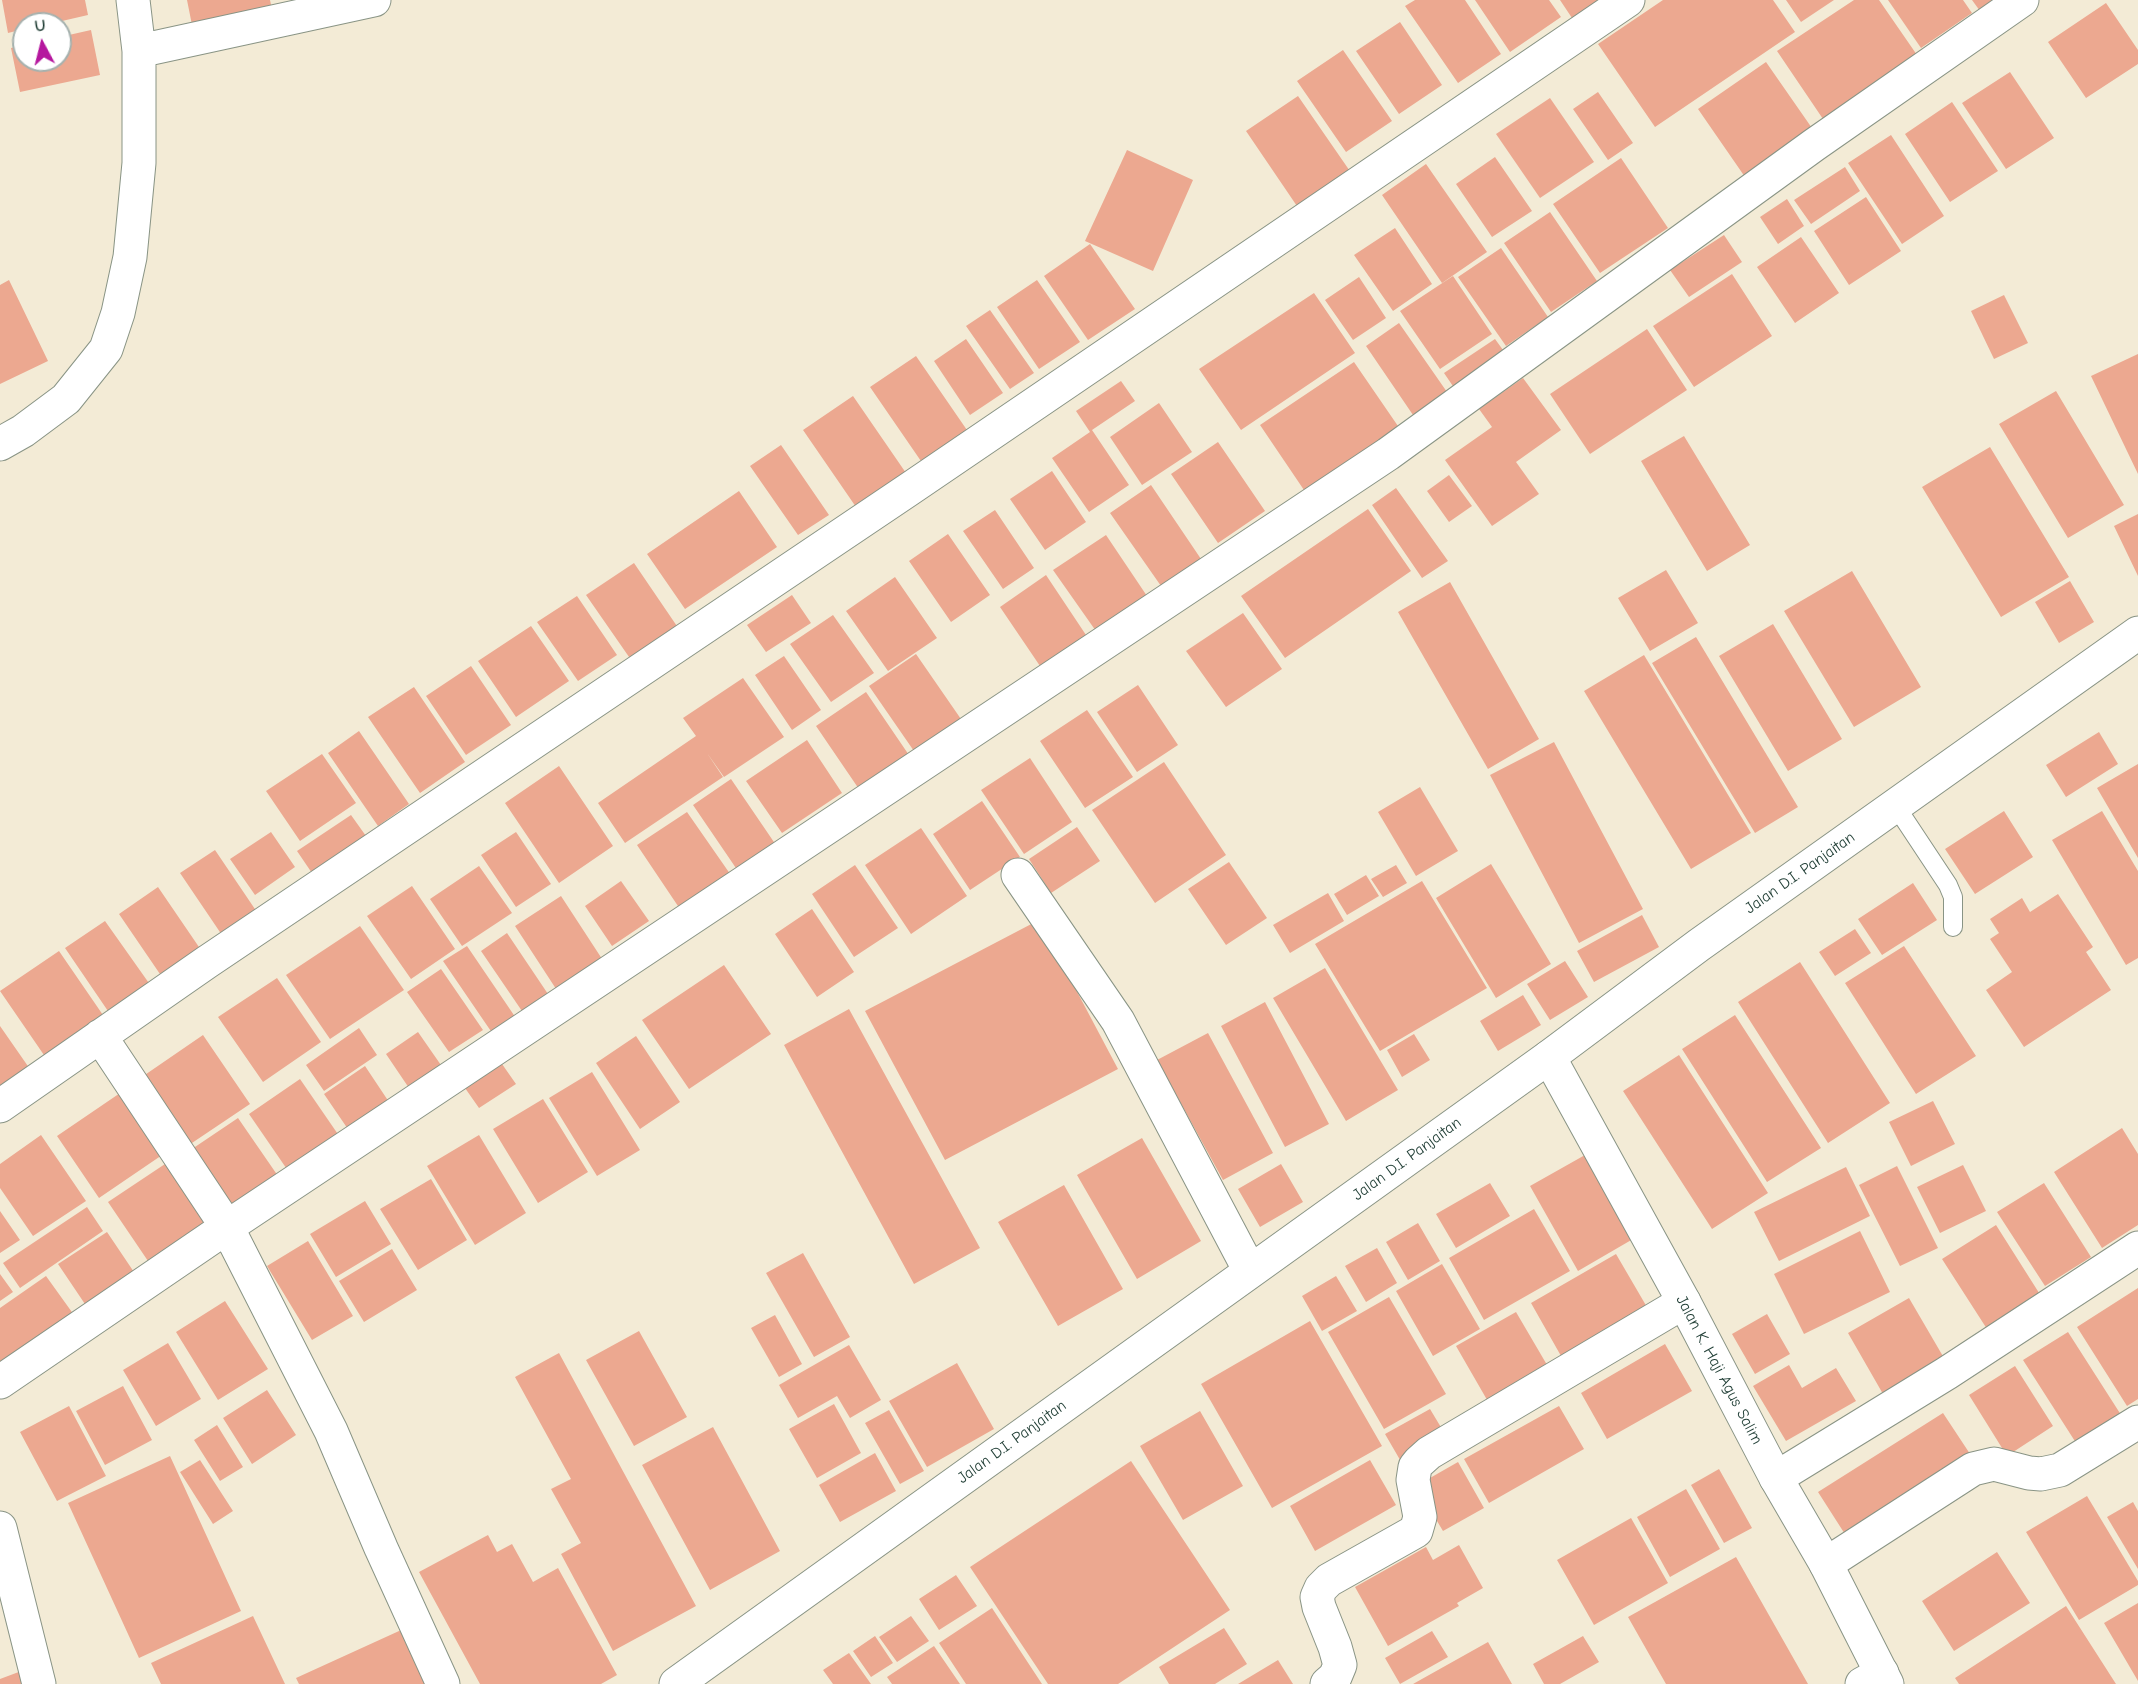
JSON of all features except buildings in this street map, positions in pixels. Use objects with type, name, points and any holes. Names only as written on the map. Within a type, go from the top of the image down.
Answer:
[{"type":"main road","points":[[0,444],[23,431],[66,399],[106,349],[118,314],[130,257],[139,163],[139,51],[133,0]]},
{"type":"main road","points":[[139,51],[374,0]]},
{"type":"main road","points":[[0,1106],[227,949],[928,477],[1628,0]]},
{"type":"main road","points":[[0,1382],[227,1227],[1388,454],[1814,145],[2022,0]]},
{"type":"main road","name":"Jalan D.I. Panjaitan","points":[[676,1684],[1549,1057],[1699,945],[2138,633]]},
{"type":"main road","points":[[1018,875],[1118,1021],[1250,1271]]},
{"type":"main road","points":[[100,1036],[227,1227],[331,1431],[443,1684]]},
{"type":"main road","name":"Jalan K. Haji Agus Salim","points":[[1549,1057],[1684,1302],[1776,1478],[1827,1564],[1877,1680]]},
{"type":"main road","points":[[1776,1478],[1947,1373],[2138,1248]]},
{"type":"main road","points":[[1327,1684],[1335,1677],[1340,1665],[1318,1607],[1317,1597],[1321,1588],[1329,1580],[1416,1531],[1420,1517],[1413,1480],[1415,1467],[1419,1462],[1684,1302]]},
{"type":"main road","points":[[1827,1564],[1972,1470],[1994,1464],[2029,1473],[2041,1474],[2060,1470],[2138,1422]]},
{"type":"main road","points":[[0,1528],[10,1606],[39,1684]]},
{"type":"lane","points":[[1895,805],[1948,885],[1953,897],[1953,927]]}]
